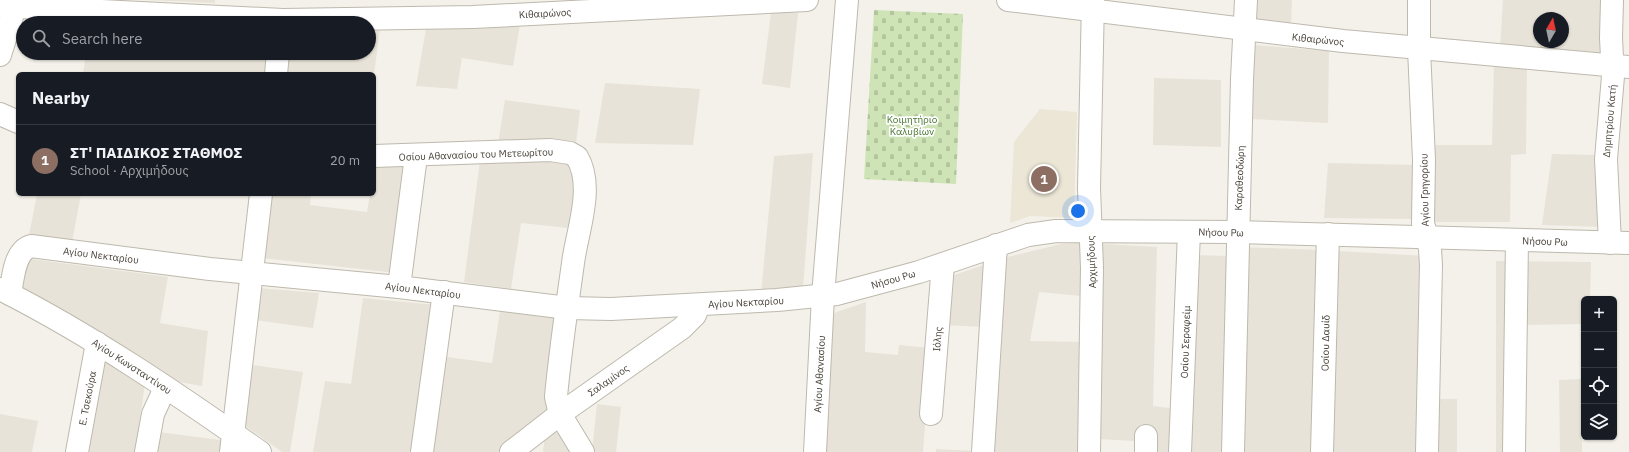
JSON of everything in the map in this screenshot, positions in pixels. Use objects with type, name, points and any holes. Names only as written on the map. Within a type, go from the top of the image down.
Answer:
[{"type":"street","name":"Κιθαιρώνος","points":[[376,19],[473,17],[807,0]]},
{"type":"street","name":"Αγίου Αθανασίου","points":[[815,452],[823,296],[847,0]]},
{"type":"street","name":"Κιθαιρώνος","points":[[1008,0],[1093,6],[1245,31],[1418,49],[1621,67]]},
{"type":"street","name":"Καραθεοδώρη","points":[[1233,452],[1242,80],[1246,0]]},
{"type":"street","name":"Αγίου Γρηγορίου","points":[[1419,0],[1418,49],[1423,129],[1423,223],[1431,265],[1427,452]]},
{"type":"street","name":"Δημητρίου Κατή","points":[[1612,0],[1621,67],[1606,158],[1619,243]]},
{"type":"street","name":"Κιθαιρώνος","points":[[18,5],[200,16]]},
{"type":"street","points":[[0,55],[18,5]]},
{"type":"street","name":"Αρχιμήδους","points":[[1089,452],[1092,274],[1089,194],[1093,6]]},
{"type":"street","points":[[276,72],[277,60]]},
{"type":"street","points":[[0,114],[16,121]]},
{"type":"street","name":"Οσίου Αθανασίου του Μετεωρίτου","points":[[376,156],[416,156],[550,150],[570,153],[577,157],[583,174],[584,207],[573,261],[568,308]]},
{"type":"street","points":[[399,287],[416,156]]},
{"type":"street","points":[[232,443],[261,196]]},
{"type":"street","name":"Νήσου Ρω","points":[[823,296],[864,288],[943,264],[996,244],[1041,232],[1238,232],[1619,243]]},
{"type":"street","name":"Οσίου Σεραφείμ","points":[[1180,452],[1189,232]]},
{"type":"street","name":"Οσίου Δαυίδ","points":[[1322,452],[1328,234]]},
{"type":"street","points":[[1514,452],[1518,240]]},
{"type":"street","points":[[983,452],[996,244]]},
{"type":"street","name":"Αγίου Νεκταρίου","points":[[5,291],[18,260],[25,248],[31,246],[252,273],[444,292],[568,308],[611,309],[699,305],[823,296]]},
{"type":"street","name":"Ιόλης","points":[[931,414],[943,264]]},
{"type":"street","name":"Αγίου Κωνσταντίνου","points":[[5,291],[98,343],[165,388],[232,443],[260,452]]},
{"type":"street","points":[[422,452],[444,292]]},
{"type":"street","name":"Σαλαμίνος","points":[[511,452],[560,414],[682,328],[695,315],[699,305]]},
{"type":"street","points":[[568,308],[556,396],[560,414],[583,452]]},
{"type":"street","name":"Ε. Τσεκούρα","points":[[77,452],[98,343]]},
{"type":"street","points":[[146,452],[153,414],[165,388]]},
{"type":"shaded area","points":[[144,0],[215,0],[215,3]]},
{"type":"shaded area","points":[[1253,0],[1292,0],[1291,24],[1253,20]]},
{"type":"shaded area","points":[[1503,0],[1602,0],[1601,54],[1500,48]]},
{"type":"shaded area","points":[[771,13],[798,13],[790,88],[762,84]]},
{"type":"shaded area","points":[[520,25],[513,66],[462,58],[457,89],[416,86],[426,29]]},
{"type":"shaded area","points":[[376,29],[380,29],[376,59]]},
{"type":"shaded area","points":[[1253,45],[1329,51],[1328,123],[1251,119]]},
{"type":"shaded area","points":[[85,60],[267,60],[265,72],[83,72]]},
{"type":"shaded area","points":[[287,60],[376,60],[374,72],[285,72]]},
{"type":"shaded area","points":[[1494,64],[1527,66],[1526,154],[1511,155],[1510,222],[1430,222],[1430,145],[1492,145]]},
{"type":"shaded area","points":[[1154,78],[1221,80],[1221,147],[1153,145]]},
{"type":"shaded area","points":[[605,83],[700,89],[693,145],[595,143]]},
{"type":"shaded area","points":[[505,100],[580,110],[576,143],[498,144]]},
{"type":"shaded area","points":[[1040,109],[1077,112],[1074,218],[1030,216],[1010,223],[1014,142]]},
{"type":"shaded area","points":[[813,153],[803,289],[761,294],[774,156]]},
{"type":"shaded area","points":[[1552,154],[1599,155],[1602,227],[1542,225]]},
{"type":"shaded area","points":[[560,156],[573,168],[576,178],[569,228],[521,223],[511,289],[464,282],[480,161]]},
{"type":"shaded area","points":[[376,161],[411,163],[396,273],[262,258],[269,196],[311,196],[310,205],[367,212],[370,196],[376,196]]},
{"type":"shaded area","points":[[1328,163],[1416,165],[1413,219],[1324,218]]},
{"type":"shaded area","points":[[37,196],[81,196],[72,242],[29,235]]},
{"type":"shaded area","points":[[1080,243],[1083,256],[1082,296],[1039,292],[1030,341],[1085,342],[1080,452],[987,452],[999,259],[1061,244]]},
{"type":"shaded area","points":[[1103,244],[1157,247],[1153,406],[1177,409],[1176,452],[1153,452],[1153,442],[1097,439]]},
{"type":"shaded area","points":[[1241,247],[1322,250],[1316,452],[1237,452]]},
{"type":"shaded area","points":[[1337,251],[1427,256],[1422,452],[1330,452]]},
{"type":"shaded area","points":[[1192,255],[1231,256],[1225,452],[1185,452]]},
{"type":"shaded area","points":[[23,258],[168,277],[160,323],[208,331],[202,386],[179,382],[108,337],[17,288]]},
{"type":"shaded area","points":[[1496,261],[1591,262],[1590,296],[1581,296],[1581,324],[1520,325],[1519,452],[1496,452]]},
{"type":"shaded area","points":[[990,263],[985,327],[943,325],[948,277]]},
{"type":"shaded area","points":[[258,288],[319,293],[313,328],[255,320]]},
{"type":"shaded area","points":[[363,298],[437,305],[416,452],[313,452],[325,381],[351,384]]},
{"type":"shaded area","points":[[866,302],[865,352],[898,355],[899,345],[931,348],[923,452],[825,452],[831,314]]},
{"type":"shaded area","points":[[500,311],[561,318],[549,412],[498,452],[427,452],[440,356],[492,363]]},
{"type":"shaded area","points":[[102,355],[145,384],[135,452],[83,452]]},
{"type":"shaded area","points":[[252,365],[303,372],[290,452],[282,452],[244,425]]},
{"type":"shaded area","points":[[1581,379],[1582,452],[1560,452],[1559,380]]},
{"type":"shaded area","points":[[1435,399],[1457,399],[1457,452],[1435,452]]},
{"type":"shaded area","points":[[597,404],[621,407],[616,452],[592,452]]},
{"type":"shaded area","points":[[0,414],[38,421],[32,452],[0,452]]},
{"type":"shaded area","points":[[555,424],[579,452],[543,452],[545,433]]},
{"type":"shaded area","points":[[159,432],[228,441],[244,452],[156,452]]},
{"type":"shaded area","points":[[936,449],[973,451],[973,452],[936,452]]},
{"type":"green space","name":"Κοιμητήριο Καλυβίων","points":[[874,10],[963,14],[956,184],[864,179]]},
{"type":"place","name":"ΣΤ' ΠΑΙΔΙΚΟΣ ΣΤΑΘΜΟΣ","points":[[1044,179]]}]
